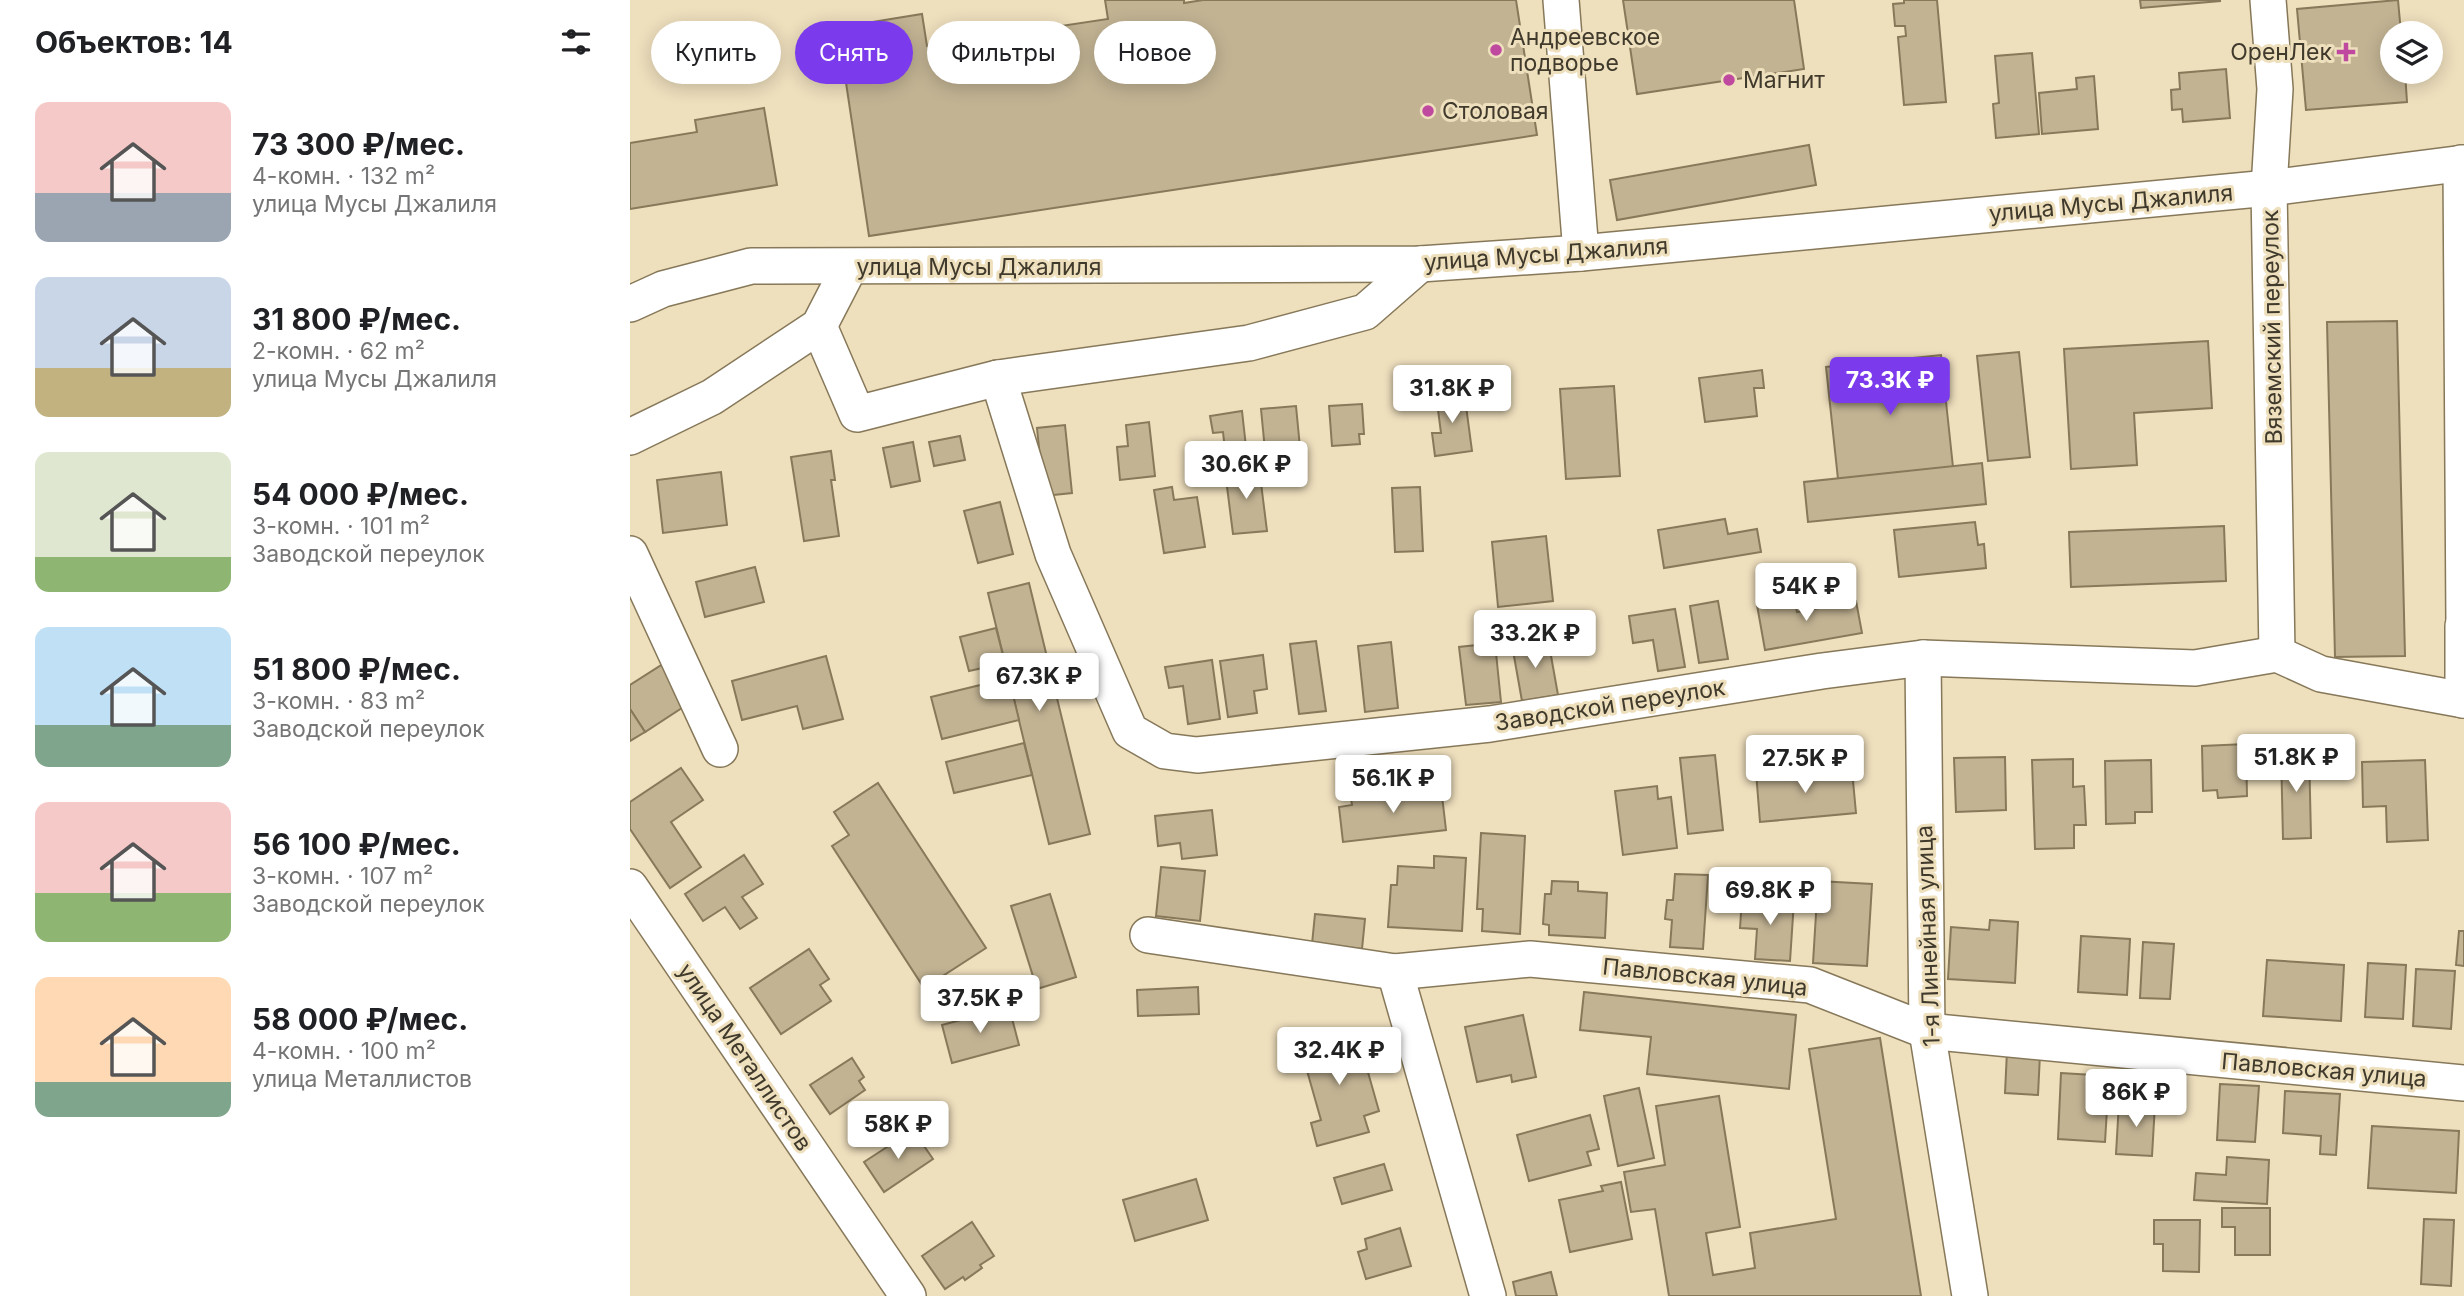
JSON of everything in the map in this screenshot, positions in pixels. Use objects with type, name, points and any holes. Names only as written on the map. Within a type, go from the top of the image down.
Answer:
[{"type":"street","points":[[1561,0],[1581,253]]},
{"type":"street","name":"Вяземский переулок","points":[[2268,0],[2276,89],[2269,188],[2277,654]]},
{"type":"street","points":[[2277,654],[2321,674],[2464,700],[2463,163]]},
{"type":"street","name":"улица Мусы Джалиля","points":[[630,304],[647,287],[751,267],[1420,264],[1581,253],[2269,188],[2463,163]]},
{"type":"street","points":[[819,326],[857,414],[998,378],[1249,343],[1364,312],[1420,264]]},
{"type":"street","points":[[630,437],[712,397],[819,326],[849,268]]},
{"type":"street","name":"Заводской переулок","points":[[998,378],[1053,554],[1130,732],[1165,751],[1197,755],[1490,724],[1822,671],[1923,658],[2195,668],[2277,654]]},
{"type":"street","points":[[630,554],[720,749]]},
{"type":"street","name":"1-я Линейная улица","points":[[1923,658],[1927,1031],[1970,1296]]},
{"type":"street","name":"улица Металлистов","points":[[630,887],[908,1296]]},
{"type":"street","name":"Павловская улица","points":[[1149,935],[1395,972],[1530,959],[1810,985],[1927,1031],[2464,1083]]},
{"type":"street","points":[[1395,972],[1488,1296]]},
{"type":"building","points":[[1105,0],[1184,0],[1184,3],[1203,0],[1516,0],[1537,135],[869,236],[846,84],[913,84],[913,21],[878,21],[922,14],[927,46],[927,84],[1080,84],[1080,23],[1094,21],[1094,84],[1216,84],[1216,21],[1095,21],[1108,19]]},
{"type":"building","points":[[1623,0],[1794,0],[1804,69],[1637,94]]},
{"type":"building","points":[[1904,0],[1937,0],[1946,102],[1904,105],[1898,37],[1906,36],[1905,26],[1895,26],[1893,4],[1904,3]]},
{"type":"building","points":[[2140,0],[2220,0],[2220,1],[2141,8]]},
{"type":"building","name":"ОренЛек","points":[[2398,0],[2400,21],[2380,21],[2380,84],[2406,84],[2407,102],[2306,110],[2297,9]]},
{"type":"building","points":[[2032,53],[2039,134],[1996,138],[1993,104],[1999,103],[1995,56]]},
{"type":"building","points":[[2226,69],[2230,118],[2183,122],[2182,109],[2172,110],[2171,90],[2180,89],[2179,73]]},
{"type":"building","points":[[2094,76],[2098,129],[2042,134],[2039,93],[2077,89],[2076,78]]},
{"type":"building","points":[[764,108],[777,185],[630,209],[630,143],[697,132],[695,120]]},
{"type":"building","points":[[1809,145],[1816,185],[1617,220],[1610,180]]},
{"type":"building","points":[[2397,321],[2405,656],[2335,657],[2327,322]]},
{"type":"building","points":[[2208,341],[2212,408],[2134,413],[2137,465],[2071,469],[2064,349]]},
{"type":"building","points":[[2019,352],[2030,457],[1988,461],[1977,356]]},
{"type":"building","points":[[1941,355],[1953,467],[1838,479],[1826,367]]},
{"type":"building","points":[[1762,370],[1764,388],[1754,388],[1757,416],[1705,422],[1699,378]]},
{"type":"building","points":[[1614,386],[1620,476],[1566,479],[1560,389]]},
{"type":"building","points":[[1464,391],[1472,451],[1435,456],[1432,433],[1441,433],[1436,394]]},
{"type":"building","points":[[1362,404],[1364,434],[1359,434],[1360,444],[1332,446],[1329,406]]},
{"type":"building","points":[[1296,406],[1301,458],[1266,461],[1261,409]]},
{"type":"building","points":[[1242,411],[1246,447],[1225,450],[1223,432],[1213,433],[1210,416]]},
{"type":"building","points":[[1149,422],[1155,476],[1120,480],[1117,447],[1128,446],[1126,425]]},
{"type":"building","points":[[1065,425],[1072,493],[1044,496],[1037,428]]},
{"type":"building","points":[[960,436],[965,460],[934,466],[929,442]]},
{"type":"building","points":[[913,442],[920,481],[891,487],[883,448]]},
{"type":"building","points":[[831,451],[835,480],[831,480],[839,536],[804,541],[791,457]]},
{"type":"building","points":[[1982,463],[1986,504],[1808,522],[1804,482]]},
{"type":"building","points":[[1259,467],[1267,531],[1233,534],[1225,471]]},
{"type":"building","points":[[721,472],[727,525],[663,533],[657,480]]},
{"type":"building","points":[[1172,487],[1174,500],[1197,497],[1205,547],[1164,553],[1154,490]]},
{"type":"building","points":[[1420,487],[1423,551],[1395,552],[1392,488]]},
{"type":"building","points":[[1000,502],[1013,554],[978,563],[964,511]]},
{"type":"building","points":[[1725,519],[1728,534],[1757,529],[1761,552],[1664,568],[1658,530]]},
{"type":"building","points":[[1975,522],[1978,545],[1984,544],[1986,568],[1899,577],[1894,530]]},
{"type":"building","points":[[2224,526],[2226,581],[2071,587],[2069,532]]},
{"type":"building","points":[[1546,536],[1553,601],[1498,607],[1492,542]]},
{"type":"building","points":[[755,567],[764,602],[705,617],[696,582]]},
{"type":"building","points":[[1029,583],[1090,834],[1049,844],[988,593]]},
{"type":"building","points":[[1794,598],[1797,612],[1856,601],[1862,633],[1765,650],[1757,605]]},
{"type":"building","points":[[1718,601],[1728,659],[1699,663],[1690,606]]},
{"type":"building","points":[[1675,609],[1685,667],[1658,671],[1653,640],[1633,643],[1629,616]]},
{"type":"building","points":[[996,628],[1005,663],[969,671],[960,637]]},
{"type":"building","points":[[1548,639],[1558,695],[1522,701],[1512,645]]},
{"type":"building","points":[[1316,641],[1326,711],[1299,714],[1290,644]]},
{"type":"building","points":[[1391,642],[1398,708],[1365,712],[1358,646]]},
{"type":"building","points":[[1495,643],[1501,702],[1466,705],[1459,647]]},
{"type":"building","points":[[1263,655],[1267,689],[1254,691],[1257,713],[1228,717],[1220,661]]},
{"type":"building","points":[[826,656],[843,719],[803,729],[797,706],[742,720],[732,681]]},
{"type":"building","points":[[1212,660],[1220,719],[1188,724],[1183,686],[1169,688],[1165,667]]},
{"type":"building","points":[[663,664],[688,704],[645,732],[630,709],[630,685]]},
{"type":"building","points":[[1009,678],[1019,720],[942,739],[931,697]]},
{"type":"building","points":[[630,709],[645,732],[630,741]]},
{"type":"building","points":[[1024,743],[1032,775],[954,793],[946,762]]},
{"type":"building","points":[[2246,744],[2247,796],[2218,798],[2217,790],[2203,791],[2202,746]]},
{"type":"building","points":[[2309,750],[2311,838],[2283,839],[2281,751]]},
{"type":"building","points":[[1715,755],[1723,830],[1688,834],[1680,758]]},
{"type":"building","points":[[2005,757],[2006,810],[1956,812],[1954,758]]},
{"type":"building","points":[[2073,759],[2073,787],[2084,786],[2086,825],[2074,825],[2074,848],[2035,849],[2032,760]]},
{"type":"building","points":[[2151,760],[2152,812],[2135,812],[2135,823],[2106,824],[2105,761]]},
{"type":"building","points":[[2425,760],[2428,840],[2387,842],[2386,806],[2363,807],[2362,762]]},
{"type":"building","points":[[681,768],[703,800],[671,822],[701,867],[670,888],[630,829],[630,802]]},
{"type":"building","points":[[1785,770],[1785,775],[1852,770],[1856,813],[1760,822],[1756,772]]},
{"type":"building","points":[[878,783],[986,948],[924,988],[832,846],[849,835],[834,812]]},
{"type":"building","points":[[1657,786],[1658,799],[1671,797],[1677,848],[1623,855],[1615,791]]},
{"type":"building","points":[[1441,787],[1446,830],[1343,842],[1339,807],[1352,805],[1351,798]]},
{"type":"building","points":[[1212,810],[1217,855],[1182,859],[1180,843],[1158,846],[1155,816]]},
{"type":"building","points":[[1481,833],[1525,836],[1520,934],[1482,931],[1483,909],[1477,909]]},
{"type":"building","points":[[744,855],[763,884],[742,897],[757,918],[740,929],[725,907],[703,921],[685,894]]},
{"type":"building","points":[[1434,856],[1466,858],[1462,931],[1388,927],[1391,885],[1397,885],[1398,866],[1434,868]]},
{"type":"building","points":[[1161,867],[1205,871],[1200,921],[1156,916]]},
{"type":"building","points":[[1675,874],[1708,875],[1703,949],[1670,947],[1672,920],[1665,919],[1667,900],[1673,900]]},
{"type":"building","points":[[1552,881],[1578,882],[1578,891],[1607,893],[1605,938],[1549,935],[1549,925],[1543,924],[1545,894],[1551,894]]},
{"type":"building","points":[[1818,881],[1872,884],[1867,966],[1813,963]]},
{"type":"building","points":[[1050,894],[1076,977],[1037,989],[1011,906]]},
{"type":"building","points":[[1742,898],[1794,901],[1790,961],[1755,959],[1757,929],[1740,928]]},
{"type":"building","points":[[1315,914],[1365,919],[1362,949],[1312,944]]},
{"type":"building","points":[[1990,920],[2018,922],[2015,983],[1948,979],[1951,927],[1989,930]]},
{"type":"building","points":[[2459,931],[2464,931],[2464,966],[2456,965]]},
{"type":"building","points":[[2081,936],[2130,939],[2127,995],[2078,992]]},
{"type":"building","points":[[2143,942],[2174,944],[2170,999],[2140,998]]},
{"type":"building","points":[[809,949],[829,979],[820,985],[831,1001],[781,1034],[750,988]]},
{"type":"building","points":[[2267,960],[2344,965],[2341,1021],[2263,1016]]},
{"type":"building","points":[[2368,963],[2406,965],[2403,1019],[2365,1017]]},
{"type":"building","points":[[2416,969],[2455,971],[2451,1029],[2413,1026]]},
{"type":"building","points":[[1198,987],[1199,1014],[1138,1016],[1137,990]]},
{"type":"building","points":[[1584,992],[1796,1015],[1789,1089],[1647,1074],[1651,1037],[1580,1030]]},
{"type":"building","points":[[1009,1007],[1019,1045],[952,1063],[942,1025]]},
{"type":"building","points":[[1523,1015],[1536,1077],[1512,1082],[1511,1075],[1477,1082],[1465,1027]]},
{"type":"building","points":[[1356,1030],[1379,1111],[1364,1116],[1369,1132],[1317,1146],[1311,1123],[1321,1120],[1300,1046]]},
{"type":"building","points":[[1880,1038],[1921,1296],[1669,1296],[1655,1209],[1631,1212],[1624,1172],[1665,1165],[1656,1106],[1719,1096],[1740,1227],[1706,1233],[1713,1275],[1755,1268],[1750,1233],[1836,1219],[1809,1049]]},
{"type":"building","points":[[2007,1051],[2040,1054],[2038,1095],[2005,1093]]},
{"type":"building","points":[[852,1058],[864,1077],[859,1081],[865,1090],[830,1114],[810,1085]]},
{"type":"building","points":[[2061,1073],[2109,1076],[2105,1142],[2058,1139]]},
{"type":"building","points":[[2220,1084],[2259,1086],[2255,1142],[2217,1140]]},
{"type":"building","points":[[1639,1088],[1654,1158],[1618,1166],[1604,1096]]},
{"type":"building","points":[[2285,1091],[2340,1094],[2336,1155],[2320,1154],[2321,1136],[2283,1133]]},
{"type":"building","points":[[2119,1102],[2155,1104],[2152,1156],[2116,1154]]},
{"type":"building","points":[[1590,1115],[1599,1149],[1587,1152],[1591,1165],[1529,1181],[1517,1135]]},
{"type":"building","points":[[2372,1126],[2459,1131],[2456,1193],[2368,1188]]},
{"type":"building","points":[[913,1130],[933,1159],[884,1192],[864,1162]]},
{"type":"building","points":[[2227,1157],[2269,1160],[2267,1204],[2194,1200],[2196,1173],[2226,1175]]},
{"type":"building","points":[[1384,1164],[1392,1190],[1342,1204],[1334,1178]]},
{"type":"building","points":[[1196,1179],[1208,1220],[1135,1241],[1123,1200]]},
{"type":"building","points":[[1621,1182],[1632,1239],[1570,1252],[1559,1200],[1603,1191],[1601,1186]]},
{"type":"building","points":[[2222,1208],[2270,1208],[2270,1255],[2235,1255],[2235,1227],[2222,1227]]},
{"type":"building","points":[[2424,1219],[2454,1220],[2451,1286],[2421,1284]]},
{"type":"building","points":[[2154,1220],[2200,1220],[2199,1272],[2163,1271],[2163,1244],[2154,1244]]},
{"type":"building","points":[[972,1222],[994,1256],[965,1280],[963,1277],[945,1289],[922,1256]]},
{"type":"building","points":[[1400,1228],[1411,1266],[1366,1279],[1358,1252],[1367,1249],[1365,1239]]},
{"type":"building","points":[[1551,1272],[1557,1296],[1516,1296],[1513,1282]]},
{"type":"place","name":"Андреевское подворье","points":[[1496,50]]},
{"type":"place","name":"ОренЛек","points":[[2346,52]]},
{"type":"place","name":"Магнит","points":[[1729,80]]},
{"type":"place","name":"Столовая","points":[[1428,111]]}]
